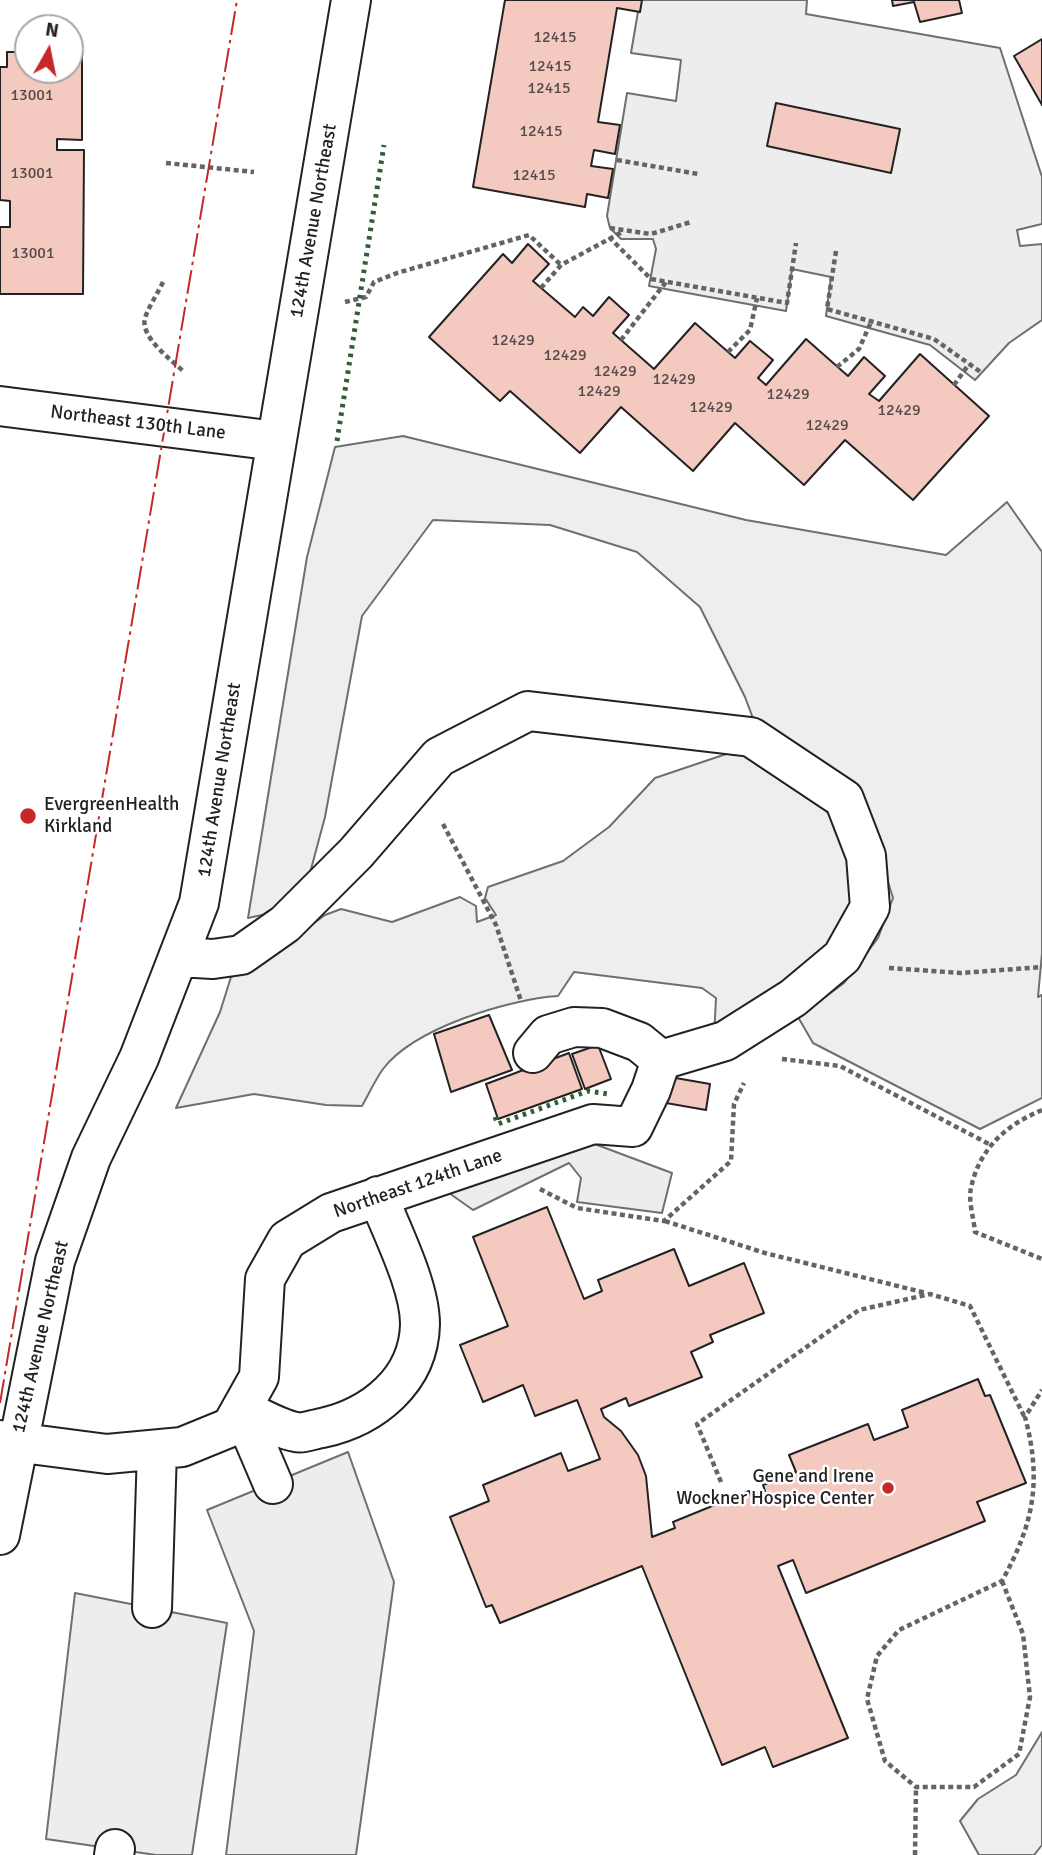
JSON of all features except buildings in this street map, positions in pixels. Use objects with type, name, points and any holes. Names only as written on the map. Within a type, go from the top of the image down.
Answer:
[{"type":"street","name":"124th Avenue Northeast","points":[[0,1535],[8,1442],[55,1261],[92,1158],[139,1058],[199,903],[351,0]]},
{"type":"street","name":"Northeast 130th Lane","points":[[0,406],[276,441]]},
{"type":"street","points":[[178,957],[213,959],[241,955],[285,924],[356,853],[439,757],[528,711],[751,737],[844,799],[866,856],[870,907],[842,957],[793,998],[724,1041],[661,1060],[639,1042],[602,1028],[573,1027],[548,1035],[533,1053]]},
{"type":"street","name":"Northeast 124th Lane","points":[[8,1442],[107,1454],[182,1447],[231,1427],[259,1377],[265,1279],[287,1240],[331,1213],[593,1124],[633,1127],[651,1090],[661,1060]]},
{"type":"street","points":[[241,1409],[297,1433],[338,1424],[359,1415],[397,1387],[415,1356],[420,1322],[411,1281],[378,1196]]},
{"type":"street","points":[[241,1409],[273,1484]]},
{"type":"street","points":[[152,1608],[157,1450]]},
{"type":"path","points":[[617,160],[698,173]]},
{"type":"path","points":[[166,163],[254,172]]},
{"type":"path","points":[[610,228],[652,234],[691,222]]},
{"type":"path","points":[[541,288],[561,265],[624,231]]},
{"type":"path","points":[[342,302],[366,297],[374,282],[397,273],[529,235],[561,265]]},
{"type":"path","points":[[609,237],[651,279],[787,303],[796,243]]},
{"type":"path","points":[[836,251],[827,309],[934,339],[982,373]]},
{"type":"path","points":[[163,282],[145,320],[145,327],[155,343],[184,372]]},
{"type":"path","points":[[621,340],[666,282]]},
{"type":"path","points":[[727,352],[750,330],[757,298]]},
{"type":"path","points":[[838,367],[859,349],[871,322]]},
{"type":"path","points":[[954,385],[969,364]]},
{"type":"path","points":[[419,780],[496,925],[522,1001],[533,1053]]},
{"type":"path","points":[[832,965],[961,972],[1042,967]]},
{"type":"path","points":[[771,1063],[782,1059],[841,1066],[989,1144]]},
{"type":"path","points":[[664,1220],[731,1161],[734,1104],[749,1073]]},
{"type":"path","points":[[1042,1110],[1020,1119],[989,1144],[970,1190],[975,1232],[1042,1259]]},
{"type":"path","points":[[488,1159],[577,1208],[664,1220],[765,1253],[970,1306],[1025,1417],[1035,1449],[1034,1507],[1002,1581],[899,1630],[877,1656],[867,1699],[885,1761],[916,1787],[974,1787],[1019,1755],[1030,1697],[1023,1634],[1002,1581]]},
{"type":"path","points":[[721,1482],[697,1424],[859,1310],[930,1294]]},
{"type":"path","points":[[1025,1417],[1042,1390]]},
{"type":"path","points":[[915,1855],[916,1787]]},
{"type":"shaded area","points":[[640,0],[807,0],[806,14],[1000,48],[1042,177],[1042,224],[1017,230],[1020,246],[1042,244],[1042,320],[1009,343],[975,380],[930,345],[826,316],[831,277],[792,269],[786,311],[649,286],[656,249],[653,239],[621,239],[610,228],[607,216],[627,93],[676,101],[681,60],[631,53]]},
{"type":"shaded area","points":[[403,436],[746,520],[946,555],[1007,502],[1042,552],[1042,953],[1038,997],[1042,995],[1042,1098],[980,1129],[813,1043],[798,1017],[844,983],[878,938],[893,898],[877,847],[754,721],[745,697],[700,607],[637,552],[550,525],[433,520],[362,616],[325,817],[310,873],[287,900],[262,915],[248,918],[307,557],[335,447]]},
{"type":"shaded area","points":[[741,749],[804,790],[836,820],[860,883],[834,947],[714,1037],[716,998],[702,988],[574,972],[558,996],[489,1010],[464,1018],[417,1041],[397,1054],[383,1069],[362,1106],[326,1105],[254,1094],[176,1108],[220,1012],[231,977],[265,959],[325,915],[341,909],[392,922],[460,897],[476,906],[477,922],[496,915],[485,898],[488,887],[563,861],[609,827],[655,778]]},
{"type":"shaded area","points":[[576,1137],[672,1173],[662,1213],[577,1202],[581,1178],[569,1163],[473,1210],[442,1188]]},
{"type":"shaded area","points":[[348,1452],[394,1582],[356,1855],[226,1855],[254,1631],[207,1510]]},
{"type":"shaded area","points":[[75,1593],[227,1623],[192,1855],[156,1855],[46,1839]]},
{"type":"shaded area","points":[[1042,1732],[1042,1845],[1034,1855],[979,1855],[960,1821],[978,1799],[1016,1775]]},
{"type":"hedge","points":[[337,441],[384,145]]},
{"type":"hedge","points":[[495,1117],[498,1124],[588,1091],[608,1094]]},
{"type":"power","points":[[0,1403],[237,0]]},
{"type":"place","name":"EvergreenHealth Kirkland","points":[[28,816]]},
{"type":"place","name":"Gene and Irene Wockner Hospice Center","points":[[888,1488]]}]
